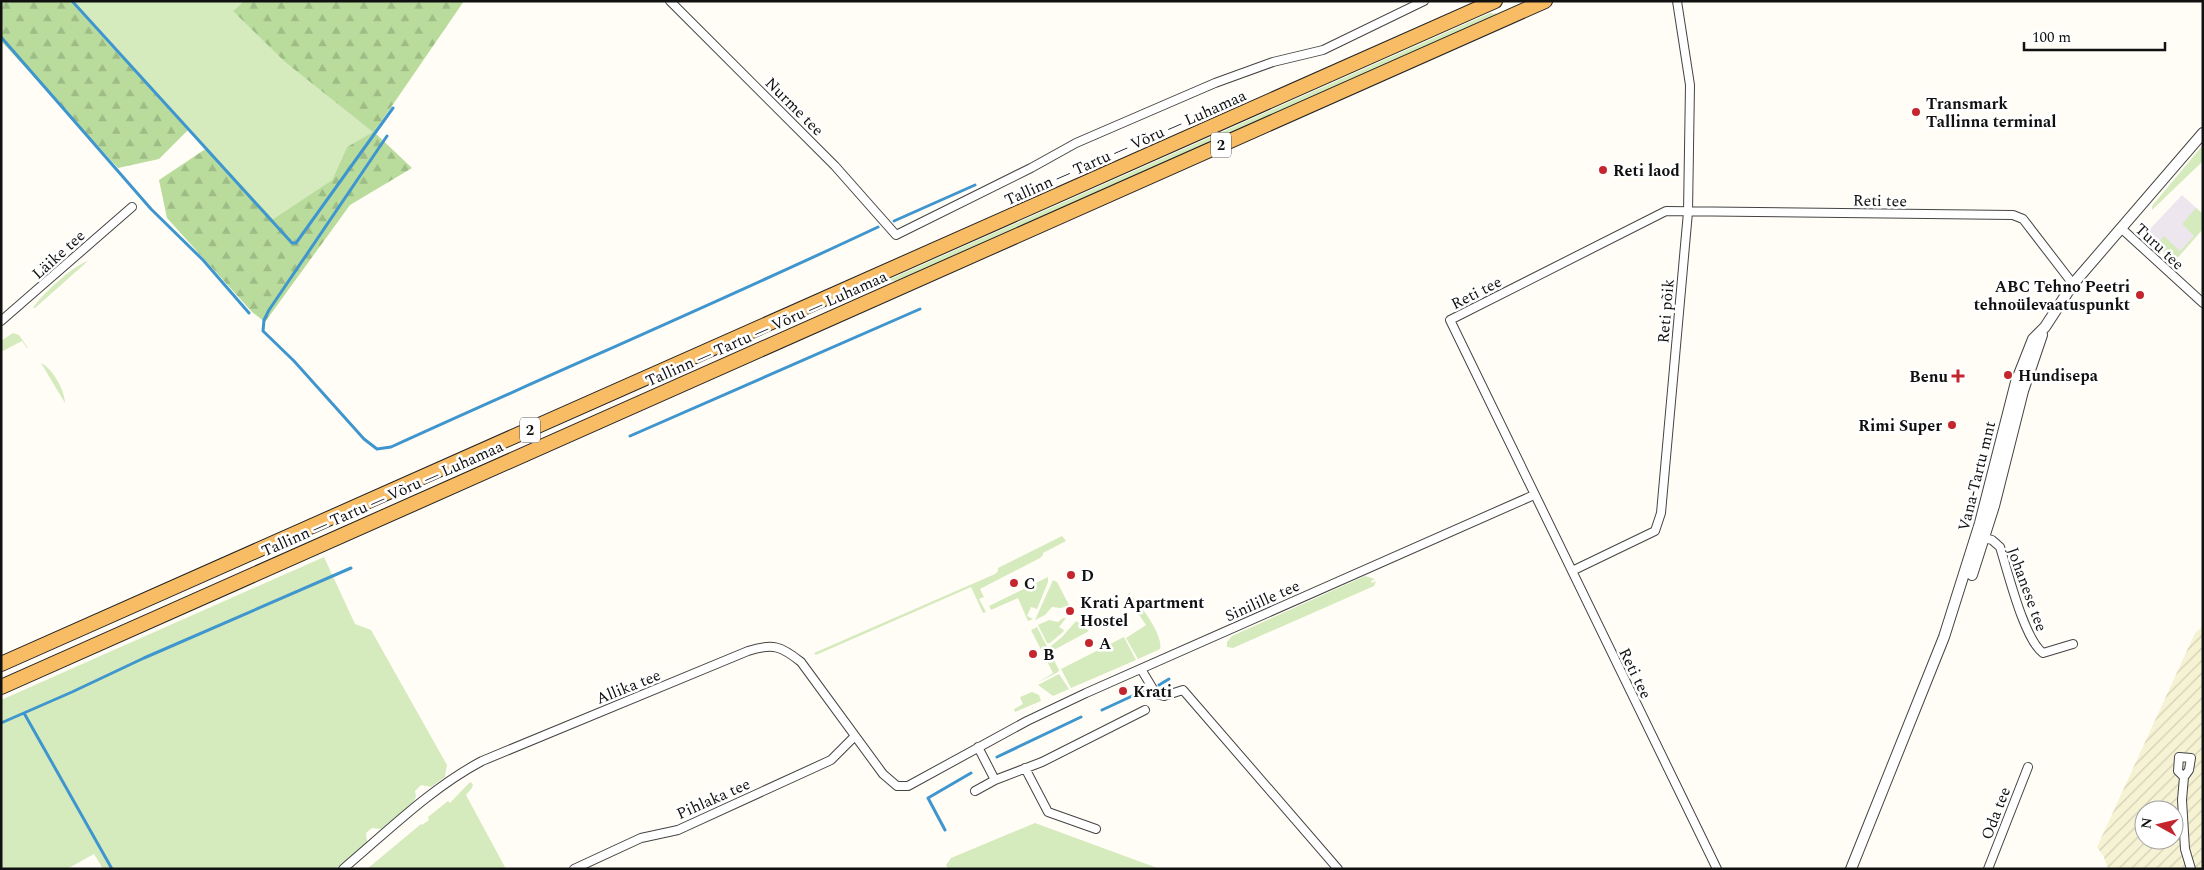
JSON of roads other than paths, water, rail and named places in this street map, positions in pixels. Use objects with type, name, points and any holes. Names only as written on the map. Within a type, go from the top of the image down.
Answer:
[{"type":"highway","points":[[1395,46],[1416,27],[1472,1]]},
{"type":"highway","name":"Tallinn — Tartu — Võru — Luhamaa","points":[[1,664],[1495,1]]},
{"type":"highway","name":"Tallinn — Tartu — Võru — Luhamaa","points":[[1,687],[1545,1]]},
{"type":"street","name":"Nurme tee","points":[[670,1],[835,166],[896,235],[1031,168],[1076,143],[1215,83],[1273,62],[1323,50],[1424,1]]},
{"type":"street","name":"Reti põik","points":[[1572,571],[1655,531],[1661,513],[1688,212],[1690,85],[1677,1]]},
{"type":"street","name":"Vana-Tartu mnt","points":[[1944,636],[1980,523],[2016,382],[2033,339],[2044,327],[2074,284],[2203,133]]},
{"type":"street","name":"Läike tee","points":[[1,321],[132,206]]},
{"type":"street","name":"Reti tee","points":[[1717,869],[1450,320],[1666,211],[2013,215],[2023,219],[2074,284]]},
{"type":"street","name":"Turu tee","points":[[2122,229],[2203,303]]},
{"type":"street","name":"Vana-Tartu mnt","points":[[1850,869],[1944,636],[1966,590],[1984,538],[2023,391],[2044,327]]},
{"type":"street","name":"Sinilille tee","points":[[897,786],[908,786],[918,781],[1035,717],[1534,495]]},
{"type":"street","name":"Johanese tee","points":[[1984,538],[1992,540],[2000,548],[2028,631],[2036,648],[2043,653],[2073,644]]},
{"type":"street","name":"Allika tee","points":[[343,869],[464,770],[758,648],[778,647],[801,662],[883,774],[897,786]]},
{"type":"street","points":[[1141,669],[1156,694],[1164,696],[1183,690],[1338,869]]},
{"type":"street","points":[[975,791],[995,780],[1042,762],[1145,710]]},
{"type":"street","name":"Pihlaka tee","points":[[574,869],[642,838],[678,830],[831,760],[855,736]]},
{"type":"street","points":[[978,747],[995,780]]},
{"type":"street","name":"Oda tee","points":[[1988,869],[2028,767]]},
{"type":"street","points":[[1026,768],[1048,812],[1096,829]]},
{"type":"street","points":[[2184,777],[2182,830],[2191,869]]},
{"type":"waterway","points":[[72,1],[292,243],[296,243],[393,108]]},
{"type":"waterway","points":[[1,37],[151,209],[203,260],[249,313]]},
{"type":"waterway","points":[[387,136],[269,310],[264,320],[263,331],[294,361],[364,439],[377,449],[391,447],[878,227]]},
{"type":"waterway","points":[[894,221],[975,185]]},
{"type":"waterway","points":[[630,436],[920,309]]},
{"type":"waterway","points":[[1,723],[144,658],[351,568]]},
{"type":"waterway","points":[[1159,685],[1169,679]]},
{"type":"waterway","points":[[1102,710],[1143,691]]},
{"type":"waterway","points":[[24,713],[112,869]]},
{"type":"waterway","points":[[997,757],[1081,717]]},
{"type":"waterway","points":[[945,830],[928,798],[971,773]]},
{"type":"place","name":"Transmark Tallinna terminal","points":[[1916,112]]},
{"type":"place","name":"Reti laod","points":[[1603,170]]},
{"type":"place","name":"ABC Tehno Peetri tehnoülevaatuspunkt","points":[[2140,295]]},
{"type":"place","name":"Hundisepa","points":[[2008,375]]},
{"type":"place","name":"Benu","points":[[1958,376]]},
{"type":"place","name":"Rimi Super","points":[[1952,425]]},
{"type":"place","name":"D","points":[[1071,575]]},
{"type":"place","name":"C","points":[[1014,583]]},
{"type":"place","name":"Krati Apartment Hostel","points":[[1070,611]]},
{"type":"place","name":"A","points":[[1089,643]]},
{"type":"place","name":"B","points":[[1033,654]]},
{"type":"place","name":"Krati","points":[[1123,691]]}]
